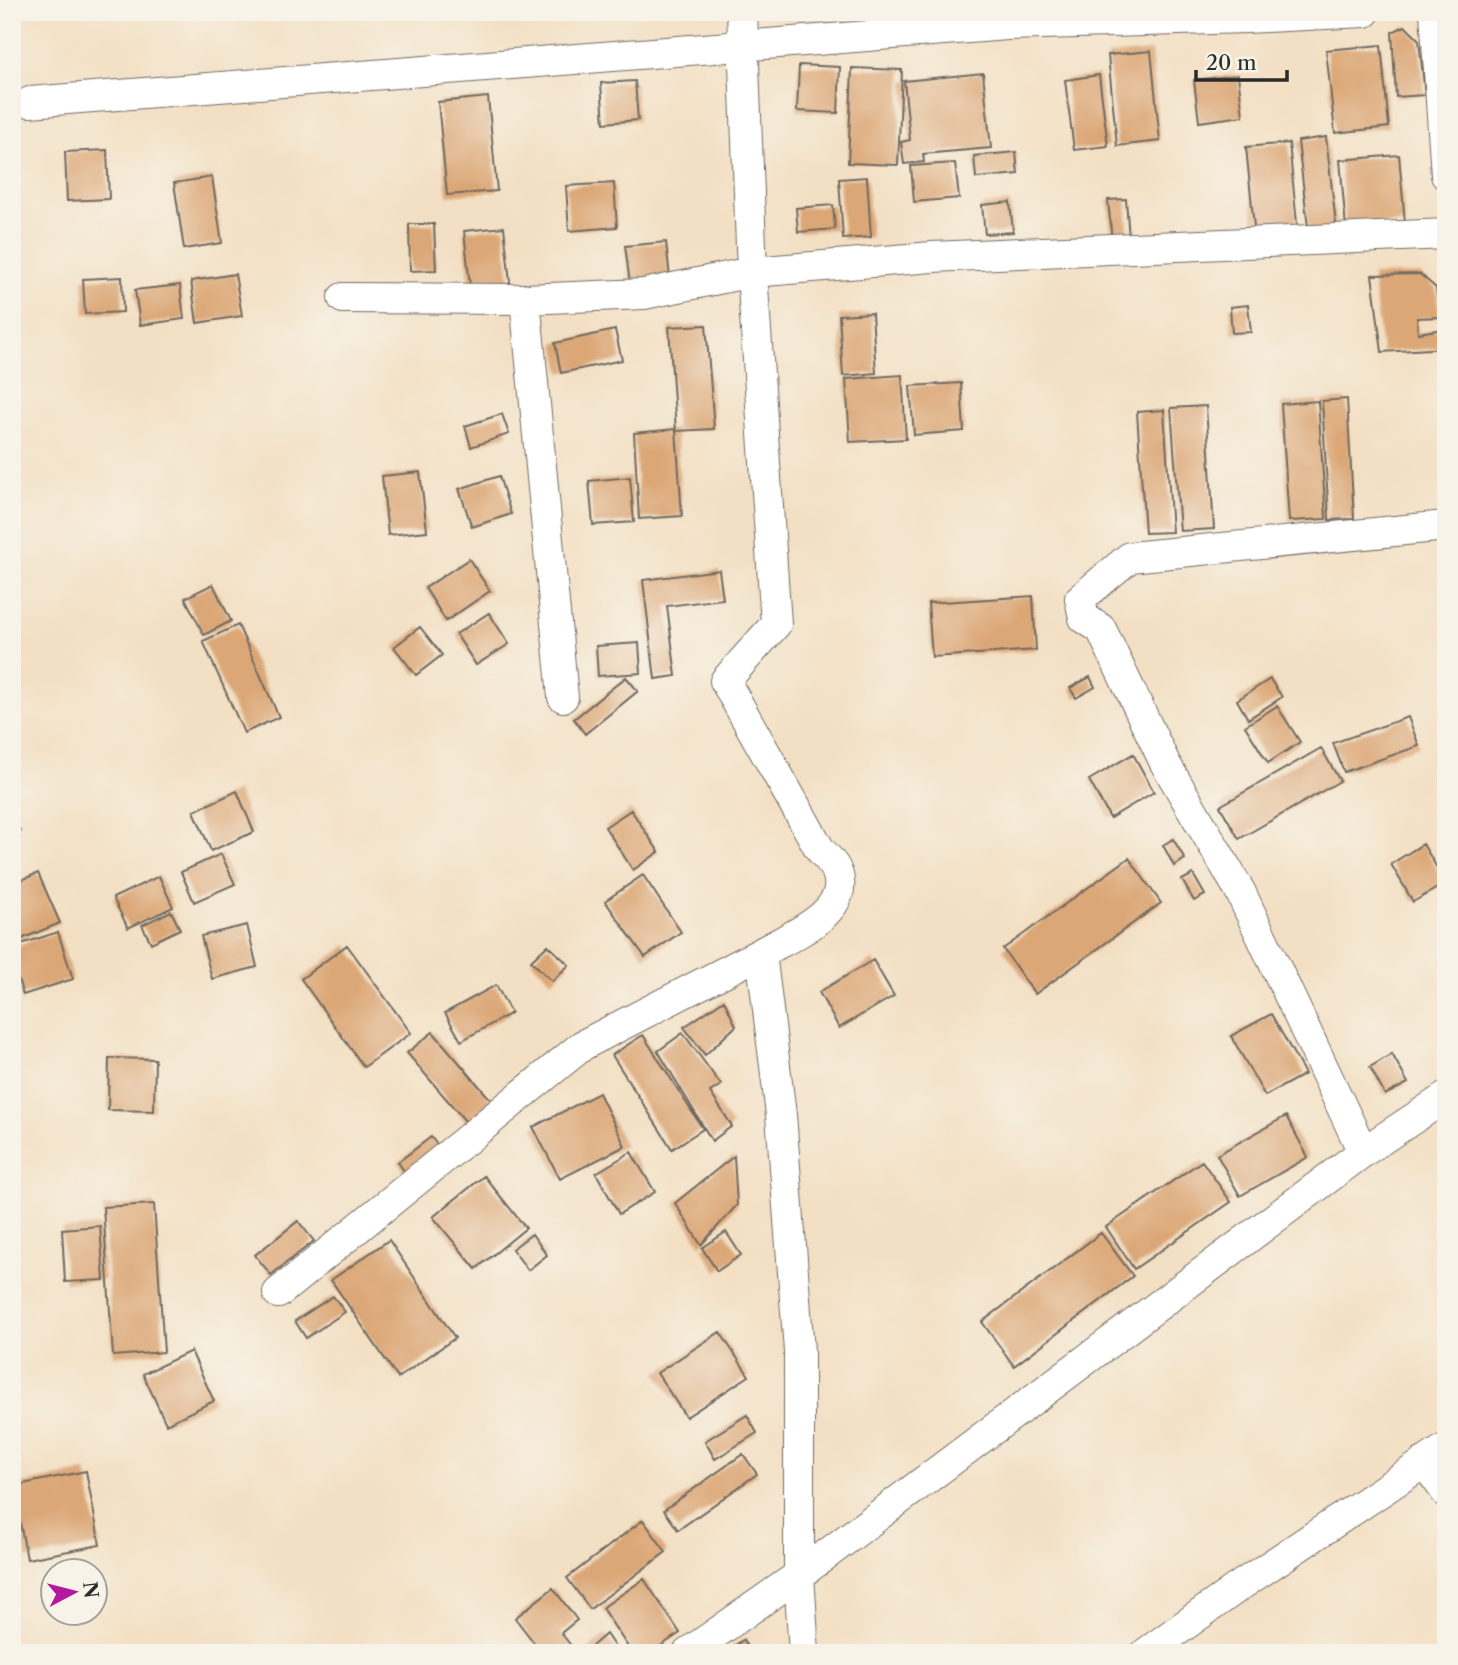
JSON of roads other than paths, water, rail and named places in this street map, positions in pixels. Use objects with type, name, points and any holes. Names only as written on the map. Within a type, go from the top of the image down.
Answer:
[{"type":"street","points":[[278,1293],[583,1045],[820,920],[835,902],[840,887],[836,870],[819,848],[725,681],[776,624],[752,272],[741,12]]},
{"type":"street","points":[[30,102],[743,45],[1006,19],[1365,12]]},
{"type":"street","points":[[1435,12],[1446,175]]},
{"type":"street","points":[[343,298],[525,299],[644,295],[752,272],[932,257],[1446,234]]},
{"type":"street","points":[[525,299],[563,697]]},
{"type":"street","points":[[1363,1152],[1240,891],[1165,763],[1101,629],[1084,618],[1080,599],[1130,558],[1446,526]]},
{"type":"street","points":[[761,953],[781,1115],[799,1351],[799,1575],[804,1653]]},
{"type":"street","points":[[688,1653],[799,1575],[1363,1152],[1446,1097]]},
{"type":"street","points":[[1146,1653],[1238,1587],[1435,1455],[1446,1492]]}]
